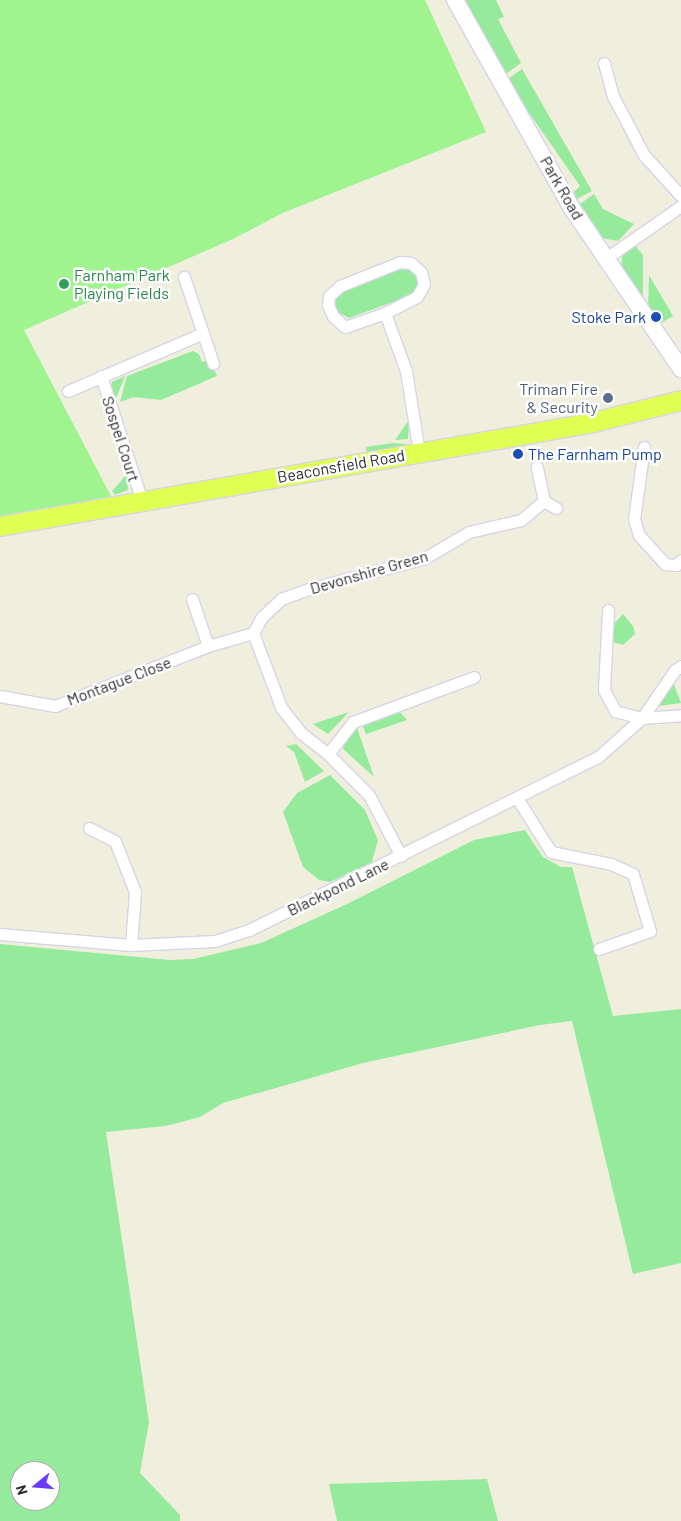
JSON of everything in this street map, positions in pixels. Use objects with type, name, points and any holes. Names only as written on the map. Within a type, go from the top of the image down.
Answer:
[{"type":"main road","name":"Park Road","points":[[455,0],[571,207],[681,369]]},
{"type":"main road","name":"Beaconsfield Road","points":[[0,526],[589,423],[681,400]]},
{"type":"street","points":[[604,63],[613,96],[644,155],[681,196]]},
{"type":"street","points":[[605,259],[681,206]]},
{"type":"street","points":[[400,262],[411,262],[420,272],[424,284],[417,297],[385,313],[345,327],[333,316],[328,305],[329,296],[340,286],[400,262]]},
{"type":"street","points":[[184,277],[213,364]]},
{"type":"street","points":[[385,313],[406,371],[419,452]]},
{"type":"street","name":"Sospel Court","points":[[68,391],[203,333]]},
{"type":"street","name":"Sospel Court","points":[[101,376],[142,501]]},
{"type":"street","points":[[644,447],[634,520],[636,527],[639,535],[665,564],[676,565],[681,560]]},
{"type":"street","points":[[537,467],[544,501],[556,508]]},
{"type":"street","name":"Devonshire Green","points":[[253,634],[262,617],[281,599],[308,589],[425,558],[468,532],[521,520],[544,501]]},
{"type":"street","points":[[192,599],[208,646],[253,634],[281,707],[301,733],[328,754],[369,795],[401,856]]},
{"type":"street","points":[[608,610],[604,690],[615,711],[642,718],[681,715]]},
{"type":"street","name":"Montague Close","points":[[0,696],[55,706],[208,646]]},
{"type":"street","name":"Blackpond Lane","points":[[0,934],[131,945],[216,941],[249,930],[598,757],[642,718],[675,670],[681,666]]},
{"type":"street","points":[[328,754],[353,722],[474,677]]},
{"type":"street","points":[[517,798],[550,852],[611,864],[633,874],[650,931],[599,949]]},
{"type":"street","points":[[89,828],[115,841],[135,892],[131,945]]},
{"type":"green space","name":"Farnham Park Playing Fields","points":[[0,0],[425,0],[486,132],[285,212],[233,239],[24,330],[112,498],[0,516]]},
{"type":"green space","points":[[464,0],[496,0],[504,17],[498,19],[521,63],[503,76]]},
{"type":"green space","points":[[522,69],[592,191],[577,199],[574,192],[580,186],[506,80]]},
{"type":"green space","points":[[594,194],[603,209],[634,224],[618,241],[601,238],[580,204]]},
{"type":"green space","points":[[633,243],[643,255],[643,302],[621,267],[623,250]]},
{"type":"green space","points":[[401,267],[410,268],[415,273],[418,282],[412,295],[349,318],[336,311],[333,299],[339,292]]},
{"type":"green space","points":[[649,275],[673,316],[659,324],[648,307]]},
{"type":"green space","points":[[193,351],[199,354],[202,362],[210,359],[217,376],[161,400],[134,397],[120,402],[127,376]]},
{"type":"green space","points":[[125,376],[113,406],[110,391],[112,382]]},
{"type":"green space","points":[[409,420],[408,439],[395,440]]},
{"type":"green space","points":[[393,443],[406,444],[400,449],[367,455],[366,447]]},
{"type":"green space","points":[[127,474],[128,490],[115,495],[112,491]]},
{"type":"green space","points":[[623,614],[633,626],[635,634],[623,645],[612,642],[613,625]]},
{"type":"green space","points":[[673,682],[681,703],[659,706]]},
{"type":"green space","points":[[349,712],[328,734],[313,724]]},
{"type":"green space","points":[[400,712],[407,720],[366,734],[363,726]]},
{"type":"green space","points":[[356,725],[374,777],[343,749],[344,739]]},
{"type":"green space","points":[[296,744],[324,771],[305,782],[294,752],[286,746]]},
{"type":"green space","points":[[330,775],[365,810],[378,840],[372,862],[330,882],[319,880],[303,867],[283,812],[297,793]]},
{"type":"green space","points":[[525,830],[543,857],[561,867],[572,867],[613,1016],[681,1009],[681,1263],[633,1274],[572,1021],[540,1025],[363,1063],[223,1103],[200,1117],[166,1126],[106,1132],[149,1422],[140,1473],[180,1515],[180,1521],[0,1521],[0,944],[170,960],[193,959],[261,943],[345,905],[474,840]]},
{"type":"green space","points":[[487,1479],[498,1521],[337,1521],[329,1484]]},
{"type":"place","name":"Farnham Park Playing Fields","points":[[64,284]]},
{"type":"place","name":"Stoke Park","points":[[656,317]]},
{"type":"place","name":"Triman Fire & Security","points":[[608,398]]},
{"type":"place","name":"The Farnham Pump","points":[[518,454]]}]
